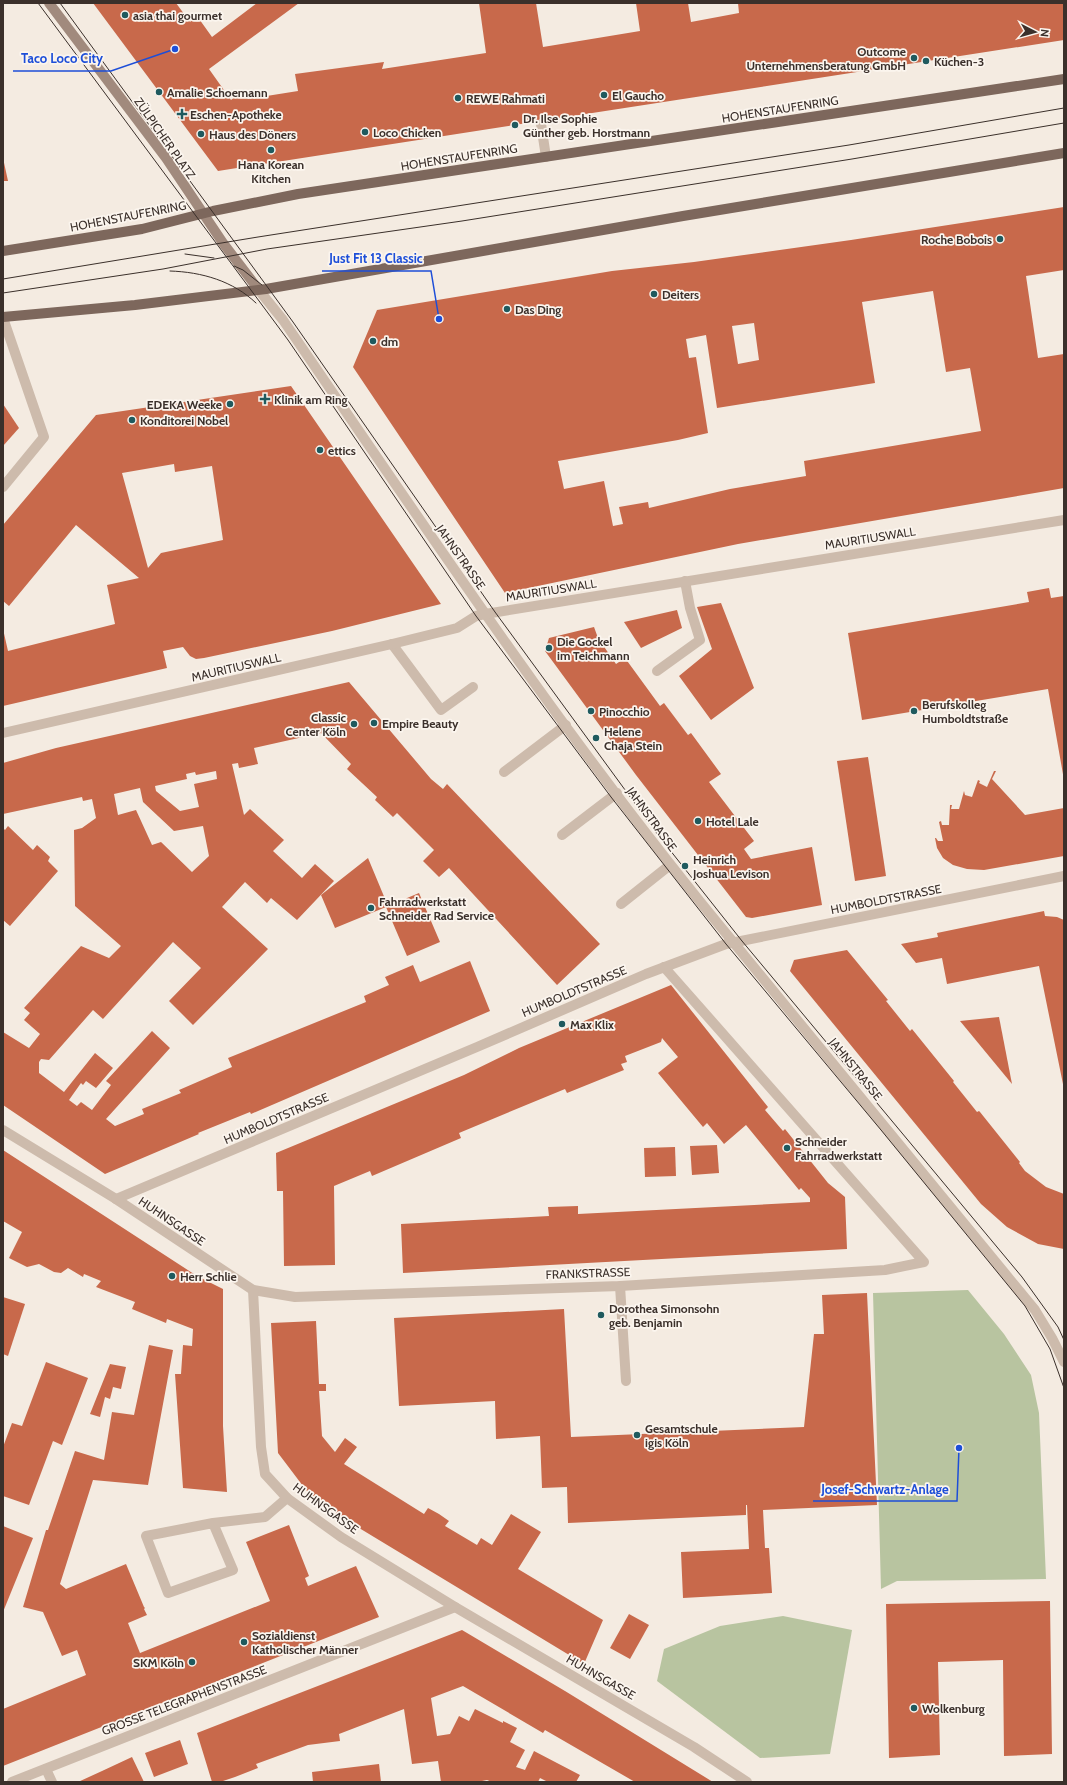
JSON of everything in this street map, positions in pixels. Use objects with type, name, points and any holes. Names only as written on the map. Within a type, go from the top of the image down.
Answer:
[{"type":"main road","name":"HOHENSTAUFENRING","points":[[3,251],[142,229],[202,214],[298,194],[1064,79]]},
{"type":"main road","points":[[3,317],[143,304],[258,290],[1064,153]]},
{"type":"street","name":"ZÜLPICHER PLATZ","points":[[49,3],[166,158],[202,214],[258,290]]},
{"type":"street","points":[[541,124],[546,157]]},
{"type":"street","name":"JAHNSTRASSE","points":[[258,290],[283,320],[485,614],[670,865],[1035,1310],[1052,1338],[1064,1362]]},
{"type":"street","points":[[3,317],[44,437],[3,487]]},
{"type":"street","name":"MAURITIUSWALL","points":[[3,733],[457,628],[476,616],[485,614],[1064,520]]},
{"type":"street","points":[[657,672],[700,640],[690,608],[685,582]]},
{"type":"street","points":[[392,644],[441,710],[473,687]]},
{"type":"street","points":[[504,772],[566,725]]},
{"type":"street","points":[[562,835],[617,793]]},
{"type":"street","points":[[621,904],[670,865]]},
{"type":"street","name":"HUMBOLDTSTRASSE","points":[[116,1199],[664,967],[734,942],[1064,876]]},
{"type":"street","name":"FRANKSTRASSE","points":[[253,1290],[295,1296],[620,1286],[885,1270],[924,1262],[664,967]]},
{"type":"street","name":"HUHNSGASSE","points":[[3,1130],[116,1199],[253,1290],[261,1447],[265,1474],[287,1498],[341,1537],[455,1607],[694,1747],[747,1782]]},
{"type":"street","points":[[620,1286],[626,1381]]},
{"type":"street","points":[[213,1523],[233,1570],[168,1593],[146,1536],[213,1523],[265,1517],[287,1498]]},
{"type":"street","name":"GROSSE TELEGRAPHENSTRASSE","points":[[12,1782],[455,1607]]},
{"type":"street","points":[[46,1768],[52,1782]]},
{"type":"green space","points":[[968,1290],[1004,1334],[1031,1375],[1039,1413],[1046,1579],[897,1581],[881,1589],[873,1293]]},
{"type":"green space","points":[[783,1616],[852,1630],[830,1754],[760,1758],[657,1681],[664,1649],[720,1626]]},
{"type":"building","points":[[93,3],[176,3],[190,22],[197,16],[212,37],[257,3],[299,3],[209,69],[231,100],[242,92],[248,99],[298,91],[295,74],[384,62],[382,69],[486,53],[479,3],[536,3],[543,47],[640,31],[636,3],[688,3],[691,22],[739,13],[738,3],[1064,3],[1064,40],[218,171]]},
{"type":"building","points":[[3,158],[8,181],[3,181]]},
{"type":"building","points":[[1064,207],[1064,270],[1026,276],[1038,358],[1064,354],[1064,488],[738,544],[505,593],[353,367],[377,310],[612,271],[694,262],[851,240]],"holes":[[[933,291],[946,372],[970,368],[981,431],[804,461],[806,476],[730,489],[649,508],[648,502],[619,507],[623,524],[613,526],[604,481],[564,489],[558,461],[678,440],[708,433],[696,357],[689,358],[686,339],[706,335],[717,408],[875,383],[862,302]],[[754,323],[759,360],[738,364],[732,326]]]},
{"type":"building","points":[[291,386],[441,604],[332,631],[204,658],[196,659],[190,656],[183,647],[163,651],[167,668],[3,706],[3,629],[8,651],[115,624],[107,585],[139,578],[76,525],[9,606],[3,601],[3,525],[96,415]],"holes":[[[174,464],[175,472],[212,466],[223,540],[161,553],[148,568],[122,473]]]},
{"type":"building","points":[[3,404],[19,428],[3,446]]},
{"type":"building","points":[[1049,588],[1051,598],[1064,596],[1064,780],[1048,689],[862,720],[848,633],[1029,602],[1027,592]]},
{"type":"building","points":[[721,603],[754,688],[711,720],[679,676],[712,649],[697,607]]},
{"type":"building","points":[[677,610],[682,628],[641,648],[624,622]]},
{"type":"building","points":[[594,627],[598,638],[616,664],[625,658],[660,706],[664,703],[688,735],[691,733],[721,774],[709,782],[754,841],[744,849],[751,859],[812,847],[822,905],[752,918],[746,917],[636,775],[545,651],[549,638]]},
{"type":"building","points":[[349,682],[431,779],[443,789],[447,784],[600,944],[557,985],[449,868],[439,877],[423,861],[434,850],[397,813],[393,817],[375,800],[377,797],[347,769],[351,764],[321,733],[254,748],[258,764],[239,768],[238,763],[232,764],[244,815],[250,809],[284,840],[273,851],[302,878],[315,864],[334,881],[297,920],[271,898],[267,903],[245,882],[222,907],[268,949],[193,1025],[169,1001],[201,968],[173,942],[103,1019],[93,1010],[49,1060],[41,1059],[39,1062],[39,1073],[64,1092],[95,1053],[113,1068],[96,1088],[86,1081],[83,1085],[81,1083],[69,1100],[77,1106],[81,1102],[92,1110],[111,1085],[106,1081],[152,1031],[170,1048],[106,1119],[115,1126],[144,1114],[142,1109],[181,1093],[179,1090],[232,1067],[228,1058],[366,1002],[364,996],[389,985],[385,977],[413,965],[420,982],[470,961],[490,1011],[251,1114],[250,1112],[198,1133],[199,1134],[105,1174],[3,1105],[3,1032],[29,1048],[40,1034],[24,1020],[30,1013],[24,1008],[81,946],[109,958],[121,946],[75,906],[74,830],[82,828],[96,818],[92,799],[83,801],[82,797],[3,814],[3,763],[56,748]],"holes":[[[216,771],[217,779],[194,784],[199,807],[180,811],[156,791],[155,786],[187,779],[186,774],[195,772],[196,775]],[[140,788],[143,802],[174,831],[203,826],[209,856],[192,872],[161,842],[152,845],[136,810],[118,815],[114,794]]]},
{"type":"building","points":[[868,757],[886,876],[855,881],[837,761]]},
{"type":"building","points":[[994,771],[996,771],[992,779],[1025,815],[1064,808],[1064,856],[984,870],[967,869],[953,865],[943,858],[937,848],[935,838],[938,841],[943,841],[939,822],[941,821],[942,825],[949,825],[950,805],[952,805],[951,809],[959,809],[964,791],[965,795],[972,797],[978,780],[980,781],[979,783],[987,787]]},
{"type":"building","points":[[8,826],[33,850],[37,845],[50,857],[48,861],[58,871],[10,926],[3,920],[3,828],[5,830]]},
{"type":"building","points":[[368,858],[388,906],[419,893],[440,942],[407,956],[386,907],[335,928],[321,895]]},
{"type":"building","points":[[1044,911],[1045,916],[1057,917],[1064,920],[1064,1089],[1039,966],[947,984],[942,958],[916,963],[901,944],[938,937],[937,933]]},
{"type":"building","points":[[847,950],[888,1000],[886,1001],[910,1031],[912,1029],[977,1112],[980,1112],[1020,1162],[1019,1163],[1025,1171],[1046,1187],[1064,1194],[1064,1249],[1038,1244],[1007,1227],[981,1204],[790,971],[794,960]]},
{"type":"building","points":[[671,985],[768,1107],[765,1110],[783,1131],[785,1129],[828,1183],[845,1197],[847,1249],[403,1273],[401,1224],[549,1216],[548,1207],[578,1206],[578,1214],[810,1202],[810,1198],[801,1188],[799,1190],[746,1125],[724,1144],[707,1123],[703,1127],[658,1073],[678,1057],[662,1038],[661,1042],[625,1056],[627,1062],[621,1064],[624,1070],[567,1093],[565,1089],[459,1133],[461,1138],[372,1176],[370,1171],[334,1186],[335,1265],[284,1266],[283,1191],[277,1191],[276,1153],[464,1075],[519,1048]]},
{"type":"building","points":[[999,1017],[1012,1084],[960,1021]]},
{"type":"building","points":[[717,1145],[719,1173],[692,1175],[690,1146]]},
{"type":"building","points":[[675,1147],[676,1176],[645,1177],[644,1148]]},
{"type":"building","points":[[3,1150],[197,1276],[223,1289],[223,1426],[227,1492],[183,1488],[175,1374],[181,1374],[183,1345],[192,1346],[193,1329],[167,1319],[166,1323],[132,1309],[135,1302],[96,1287],[101,1281],[84,1274],[83,1277],[68,1268],[61,1273],[54,1272],[39,1264],[27,1267],[9,1258],[22,1232],[3,1221]]},
{"type":"building","points":[[867,1293],[877,1505],[763,1510],[765,1548],[769,1548],[772,1593],[683,1598],[681,1552],[749,1549],[747,1505],[746,1515],[568,1523],[567,1487],[542,1488],[540,1436],[496,1439],[495,1401],[399,1406],[394,1318],[564,1309],[571,1437],[804,1427],[814,1334],[824,1334],[822,1295]]},
{"type":"building","points":[[3,1297],[25,1304],[8,1356],[3,1354]]},
{"type":"building","points":[[316,1321],[319,1384],[326,1384],[326,1391],[319,1391],[322,1436],[335,1452],[345,1438],[357,1447],[344,1464],[424,1514],[428,1508],[439,1514],[449,1521],[445,1526],[477,1545],[481,1538],[492,1545],[511,1514],[541,1532],[518,1569],[603,1620],[584,1664],[331,1511],[306,1490],[278,1453],[271,1323]]},
{"type":"building","points":[[149,1345],[173,1350],[148,1485],[93,1480],[60,1584],[66,1589],[126,1564],[147,1615],[128,1623],[140,1653],[270,1601],[246,1542],[289,1525],[309,1576],[305,1578],[308,1586],[356,1566],[379,1617],[3,1766],[3,1709],[86,1675],[77,1650],[62,1656],[43,1612],[23,1607],[46,1530],[48,1530],[75,1451],[104,1460],[112,1412],[134,1415]]},
{"type":"building","points":[[46,1362],[88,1378],[62,1445],[53,1441],[29,1505],[3,1496],[3,1447],[12,1423],[22,1426]]},
{"type":"building","points":[[110,1364],[126,1367],[121,1389],[113,1387],[110,1399],[105,1397],[100,1417],[90,1414]]},
{"type":"building","points":[[3,1526],[33,1538],[3,1612]]},
{"type":"building","name":"Wolkenburg","points":[[1050,1601],[1052,1754],[1004,1756],[1003,1660],[938,1662],[940,1755],[889,1758],[886,1604]]},
{"type":"building","points":[[629,1614],[649,1625],[630,1659],[610,1648]]},
{"type":"building","points":[[462,1630],[713,1782],[635,1782],[545,1730],[543,1733],[463,1686],[431,1698],[437,1736],[450,1734],[459,1716],[469,1721],[475,1709],[503,1723],[503,1721],[517,1728],[510,1742],[525,1750],[516,1767],[525,1770],[534,1751],[580,1775],[576,1782],[548,1782],[540,1778],[538,1782],[492,1782],[487,1780],[477,1782],[441,1782],[438,1761],[412,1764],[404,1709],[339,1734],[340,1741],[308,1745],[256,1764],[258,1768],[235,1777],[220,1782],[212,1782],[197,1733]]},
{"type":"building","points":[[180,1740],[188,1764],[154,1777],[145,1753]]},
{"type":"building","points":[[132,1757],[144,1782],[78,1782],[102,1771]]},
{"type":"building","points":[[379,1764],[381,1782],[313,1782],[312,1772]]},
{"type":"tram line","points":[[38,3],[288,340],[476,616],[611,797],[726,944],[1025,1306],[1050,1349],[1064,1388]]},
{"type":"tram line","points":[[60,3],[293,322],[495,612],[658,835],[742,941],[1022,1277],[1058,1327],[1064,1340]]},
{"type":"tram line","points":[[3,279],[258,237],[849,145],[1064,108]]},
{"type":"tram line","points":[[3,293],[163,269],[267,249],[462,221],[852,159],[1064,123]]},
{"type":"tram line","points":[[185,254],[214,258]]},
{"type":"tram line","points":[[234,266],[243,270],[262,285]]},
{"type":"tram line","points":[[170,271],[194,273],[227,283],[247,295],[256,303]]},
{"type":"place","name":"asia thai gourmet","points":[[125,15]]},
{"type":"place","name":"Taco Loco City","points":[[175,49]]},
{"type":"place","name":"Outcome Unternehmensberatung GmbH","points":[[914,58]]},
{"type":"place","name":"Küchen-3","points":[[926,61]]},
{"type":"place","name":"Amalie Schoemann","points":[[159,92]]},
{"type":"place","name":"El Gaucho","points":[[604,95]]},
{"type":"place","name":"REWE Rahmati","points":[[458,98]]},
{"type":"place","name":"Eschen-Apotheke","points":[[182,114]]},
{"type":"place","name":"Dr. Ilse Sophie Günther geb. Horstmann","points":[[515,125]]},
{"type":"place","name":"Loco Chicken","points":[[365,132]]},
{"type":"place","name":"Haus des Döners","points":[[201,134]]},
{"type":"place","name":"Hana Korean Kitchen","points":[[271,150]]},
{"type":"place","name":"Roche Bobois","points":[[1000,239]]},
{"type":"place","name":"Deiters","points":[[654,294]]},
{"type":"place","name":"Das Ding","points":[[507,309]]},
{"type":"place","name":"Just Fit 13 Classic","points":[[439,319]]},
{"type":"place","name":"dm","points":[[373,341]]},
{"type":"place","name":"Klinik am Ring","points":[[265,399]]},
{"type":"place","name":"EDEKA Weeke","points":[[230,404]]},
{"type":"place","name":"Konditorei Nobel","points":[[132,420]]},
{"type":"place","name":"ettics","points":[[320,450]]},
{"type":"place","name":"Die Gockel im Teichmann","points":[[549,648]]},
{"type":"place","name":"Pinocchio","points":[[591,711]]},
{"type":"place","name":"Berufskolleg Humboldtstraße","points":[[914,711]]},
{"type":"place","name":"Empire Beauty","points":[[374,723]]},
{"type":"place","name":"Classic Center Köln","points":[[354,724]]},
{"type":"place","name":"Helene Chaja Stein","points":[[596,738]]},
{"type":"place","name":"Hotel Lale","points":[[698,821]]},
{"type":"place","name":"Heinrich Joshua Levison","points":[[685,866]]},
{"type":"place","name":"Fahrradwerkstatt Schneider Rad Service","points":[[371,908]]},
{"type":"place","name":"Max Klix","points":[[562,1024]]},
{"type":"place","name":"Schneider Fahrradwerkstatt","points":[[787,1148]]},
{"type":"place","name":"Herr Schlie","points":[[172,1276]]},
{"type":"place","name":"Dorothea Simonsohn geb. Benjamin","points":[[601,1315]]},
{"type":"place","name":"Gesamtschule igis Köln","points":[[637,1435]]},
{"type":"place","name":"Josef-Schwartz-Anlage","points":[[959,1448]]},
{"type":"place","name":"Sozialdienst Katholischer Männer","points":[[244,1642]]},
{"type":"place","name":"SKM Köln","points":[[192,1662]]},
{"type":"place","name":"Wolkenburg","points":[[914,1708]]}]
